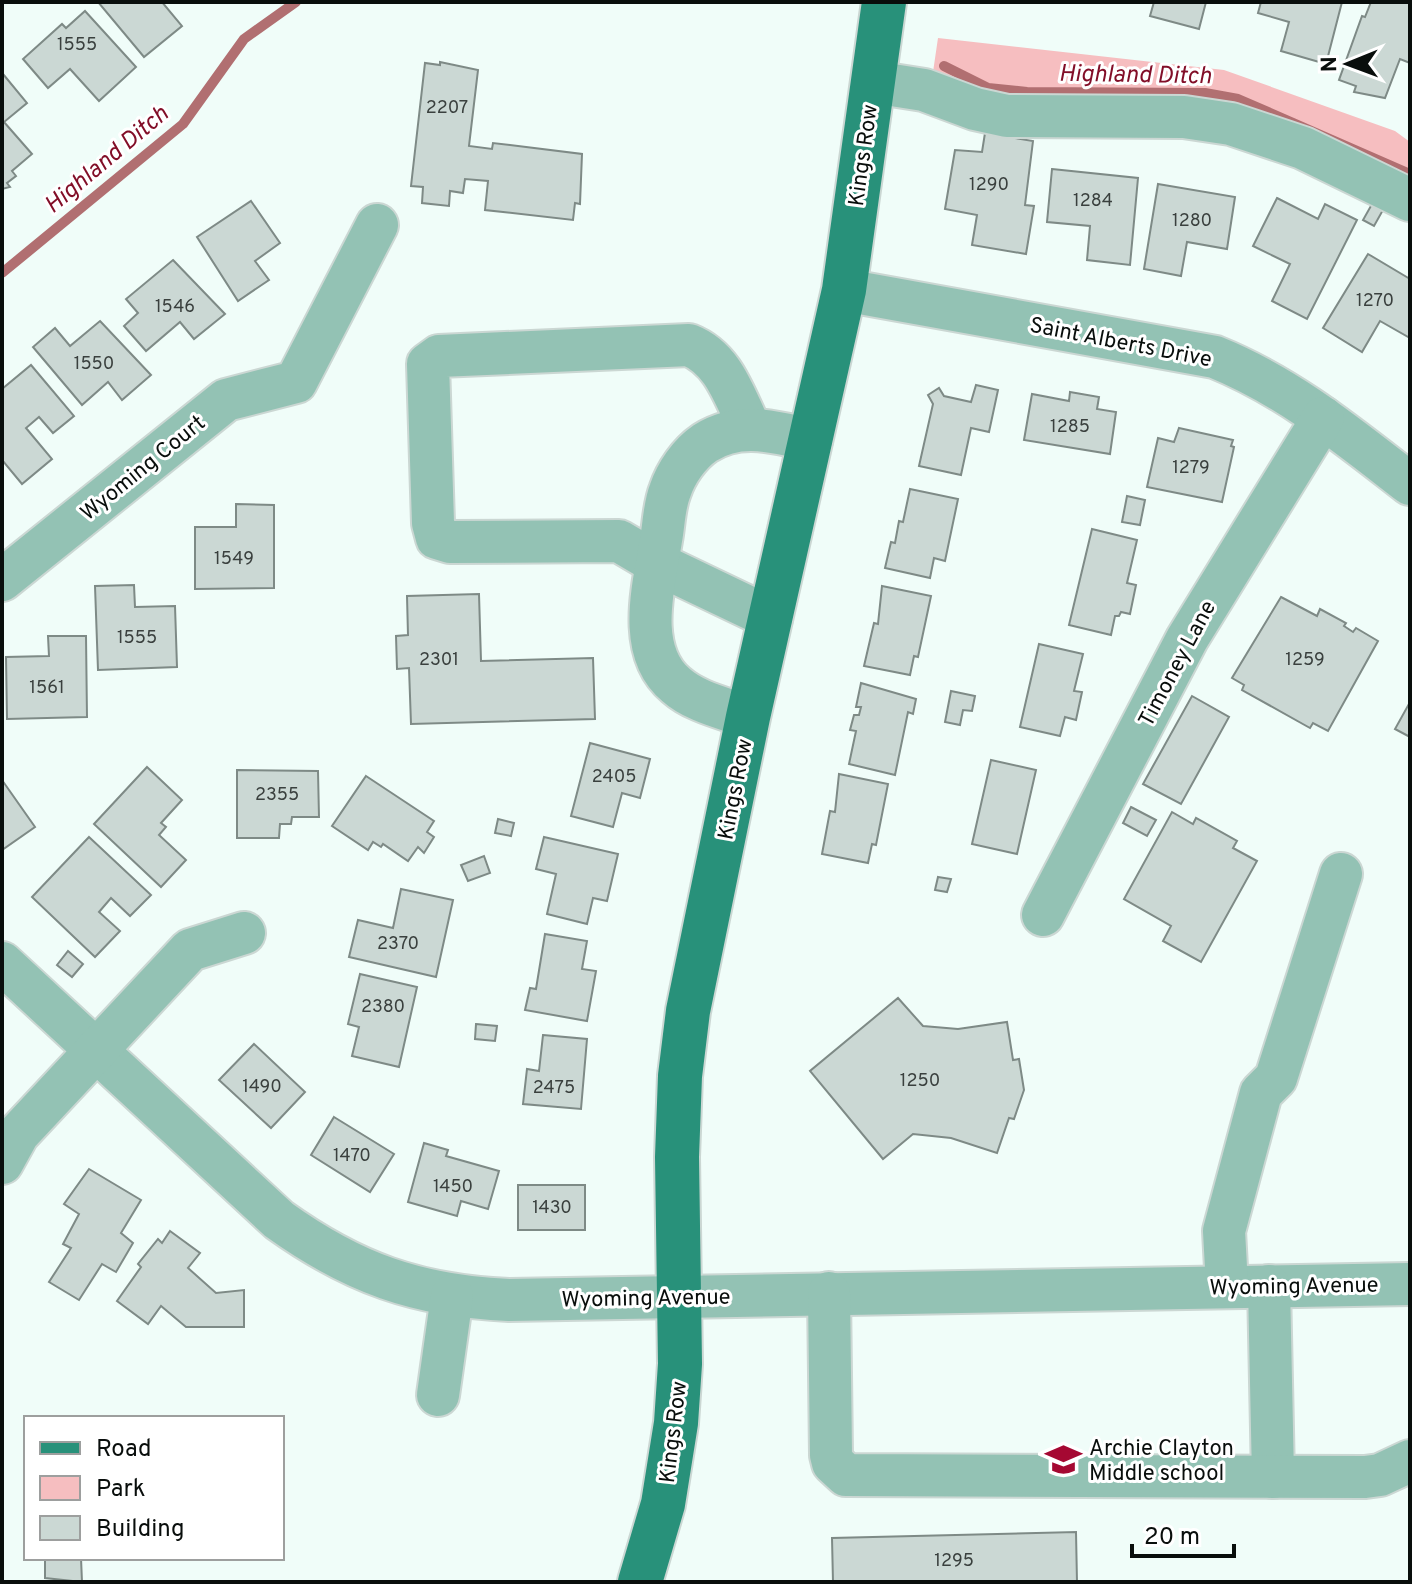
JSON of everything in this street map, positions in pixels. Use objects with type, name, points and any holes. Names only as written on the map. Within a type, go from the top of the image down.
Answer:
[{"type":"main road","name":"Kings Row","points":[[640,1582],[663,1504],[676,1423],[680,1364],[680,1076],[700,951],[748,717],[844,290],[884,2]]},
{"type":"street","points":[[873,82],[924,90],[1007,116],[1184,117],[1231,124],[1303,148],[1410,200]]},
{"type":"street","name":"Wyoming Court","points":[[2,580],[226,400],[296,382],[377,225]]},
{"type":"street","name":"Saint Alberts Drive","points":[[844,290],[1215,357],[1256,374],[1323,418],[1410,484]]},
{"type":"street","points":[[750,428],[717,363],[705,352],[689,345],[439,356],[430,360],[430,448],[437,538],[450,542],[619,541],[658,564],[771,618]]},
{"type":"street","name":"Timoney Lane","points":[[1043,915],[1187,639],[1323,418]]},
{"type":"street","points":[[748,717],[699,700],[674,685],[662,666],[652,636],[650,610],[669,493],[682,465],[704,444],[727,432],[750,428],[811,440]]},
{"type":"street","points":[[1227,1286],[1224,1231],[1261,1093],[1276,1078],[1341,874]]},
{"type":"street","points":[[2,1163],[18,1134],[190,950],[244,933]]},
{"type":"street","name":"Wyoming Avenue","points":[[2,963],[279,1220],[319,1249],[367,1273],[415,1289],[452,1296],[509,1300],[1410,1284]]},
{"type":"street","points":[[1269,1286],[1273,1477]]},
{"type":"street","points":[[829,1293],[831,1455],[833,1463],[846,1475],[1380,1475],[1410,1461]]},
{"type":"street","points":[[438,1395],[452,1296]]},
{"type":"green space","points":[[938,38],[1224,70],[1395,131],[1410,142],[1410,221],[1375,195],[1225,137],[928,106]]},
{"type":"building","points":[[98,2],[162,2],[182,26],[144,57]]},
{"type":"building","points":[[1154,2],[1206,2],[1199,29],[1150,16]]},
{"type":"building","points":[[1261,2],[1342,2],[1326,64],[1281,51],[1289,22],[1258,13]]},
{"type":"building","points":[[1371,2],[1410,2],[1410,63],[1400,59],[1385,98],[1354,92],[1356,86],[1339,80],[1362,16],[1365,17]]},
{"type":"building","points":[[85,11],[136,67],[99,101],[70,69],[48,88],[23,59],[62,24],[66,28]]},
{"type":"building","points":[[440,62],[478,70],[469,146],[492,149],[493,143],[582,154],[580,204],[575,203],[573,220],[485,210],[488,181],[465,179],[463,193],[450,191],[449,206],[422,203],[423,187],[411,186],[425,63],[440,65]]},
{"type":"building","points":[[3,74],[27,103],[4,122],[32,154],[12,171],[16,176],[7,183],[10,187],[2,189]]},
{"type":"building","points":[[985,133],[1033,141],[1025,205],[1034,206],[1026,254],[972,245],[977,215],[945,209],[955,150],[982,152]]},
{"type":"building","points":[[1052,169],[1138,178],[1130,265],[1087,260],[1090,226],[1047,222]]},
{"type":"building","points":[[1158,184],[1235,197],[1227,249],[1187,242],[1181,276],[1144,269]]},
{"type":"building","points":[[1277,198],[1318,219],[1325,204],[1357,220],[1307,319],[1272,301],[1290,264],[1253,246]]},
{"type":"building","points":[[251,201],[280,243],[255,261],[269,280],[238,301],[197,237]]},
{"type":"building","points":[[1372,204],[1383,210],[1374,226],[1363,220]]},
{"type":"building","points":[[1368,254],[1410,279],[1410,338],[1380,321],[1362,352],[1323,328]]},
{"type":"building","points":[[173,260],[225,314],[194,339],[180,322],[146,351],[124,326],[138,313],[126,299]]},
{"type":"building","points":[[100,321],[151,375],[122,400],[108,382],[82,405],[33,347],[55,328],[70,346]]},
{"type":"building","points":[[31,365],[74,416],[53,433],[39,417],[26,428],[52,459],[22,484],[2,460],[2,389]]},
{"type":"building","points":[[976,385],[998,390],[989,432],[971,428],[961,475],[919,466],[933,404],[928,395],[939,388],[944,396],[971,402]]},
{"type":"building","points":[[1070,392],[1099,397],[1097,409],[1116,412],[1110,454],[1024,440],[1032,394],[1069,401]]},
{"type":"building","points":[[1179,428],[1233,440],[1222,502],[1147,487],[1158,438],[1174,442]]},
{"type":"building","points":[[910,489],[958,499],[945,561],[934,558],[930,578],[885,568],[891,542],[895,543],[899,521],[903,522]]},
{"type":"building","points":[[1127,496],[1145,500],[1140,525],[1122,522]]},
{"type":"building","points":[[236,504],[274,505],[274,588],[195,589],[195,527],[236,527]]},
{"type":"building","points":[[1092,529],[1137,540],[1127,583],[1136,585],[1130,614],[1121,612],[1115,616],[1111,635],[1069,625]]},
{"type":"building","points":[[134,585],[135,607],[175,606],[177,667],[98,670],[95,586]]},
{"type":"building","points":[[882,586],[931,596],[918,657],[914,656],[910,675],[864,666],[874,623],[878,624]]},
{"type":"building","points":[[479,594],[481,661],[593,658],[595,719],[411,724],[409,668],[397,669],[396,636],[408,635],[407,596]]},
{"type":"building","points":[[1281,597],[1317,616],[1320,609],[1346,623],[1344,626],[1353,632],[1356,628],[1378,641],[1328,731],[1313,723],[1310,728],[1242,690],[1244,685],[1232,678]]},
{"type":"building","points":[[48,636],[86,636],[87,717],[7,719],[6,657],[49,656]]},
{"type":"building","points":[[1039,644],[1083,654],[1074,691],[1082,692],[1076,720],[1065,717],[1060,736],[1020,727]]},
{"type":"building","points":[[861,683],[916,699],[913,714],[908,712],[895,775],[849,764],[856,731],[850,730],[854,715],[859,715],[861,707],[856,707]]},
{"type":"building","points":[[951,691],[975,696],[972,711],[963,710],[960,725],[945,722]]},
{"type":"building","points":[[1192,696],[1229,717],[1181,804],[1143,784]]},
{"type":"building","points":[[1410,702],[1410,737],[1395,729]]},
{"type":"building","points":[[590,743],[650,759],[640,798],[622,793],[613,827],[571,816]]},
{"type":"building","points":[[991,760],[1036,770],[1017,854],[972,844]]},
{"type":"building","points":[[147,767],[182,800],[161,823],[166,827],[159,835],[186,860],[161,887],[94,824]]},
{"type":"building","points":[[237,770],[318,771],[319,817],[292,817],[291,824],[280,824],[279,838],[237,838]]},
{"type":"building","points":[[839,774],[888,784],[876,845],[872,844],[868,863],[822,854],[830,811],[835,812]]},
{"type":"building","points":[[366,776],[434,821],[427,832],[434,837],[424,853],[418,847],[408,861],[383,844],[381,847],[373,842],[368,850],[332,826]]},
{"type":"building","points":[[2,780],[35,827],[2,850]]},
{"type":"building","points":[[1131,807],[1156,820],[1147,836],[1123,823]]},
{"type":"building","points":[[1172,812],[1193,824],[1196,818],[1237,841],[1233,848],[1257,861],[1201,962],[1163,941],[1171,926],[1124,899]]},
{"type":"building","points":[[498,819],[514,823],[511,836],[495,833]]},
{"type":"building","points":[[89,837],[151,895],[130,916],[111,898],[99,912],[120,931],[95,957],[32,897]]},
{"type":"building","points":[[544,837],[618,854],[607,901],[593,898],[587,924],[547,914],[556,874],[536,869]]},
{"type":"building","points":[[484,856],[490,873],[468,881],[461,865]]},
{"type":"building","points":[[938,877],[951,879],[947,892],[935,890]]},
{"type":"building","points":[[401,889],[453,900],[436,977],[349,957],[358,920],[393,928]]},
{"type":"building","points":[[545,934],[587,941],[582,969],[596,971],[587,1021],[525,1010],[530,988],[536,989]]},
{"type":"building","points":[[68,951],[83,964],[72,977],[57,965]]},
{"type":"building","points":[[360,974],[417,987],[399,1067],[352,1056],[359,1027],[348,1024]]},
{"type":"building","points":[[898,998],[923,1026],[958,1029],[1007,1022],[1013,1060],[1019,1059],[1024,1090],[1014,1119],[1009,1118],[997,1153],[951,1138],[913,1134],[883,1159],[810,1071]]},
{"type":"building","points":[[476,1024],[497,1026],[495,1041],[475,1039]]},
{"type":"building","points":[[543,1035],[587,1039],[581,1109],[523,1104],[527,1069],[539,1071]]},
{"type":"building","points":[[254,1044],[305,1092],[271,1128],[219,1080]]},
{"type":"building","points":[[334,1117],[394,1154],[370,1192],[311,1155]]},
{"type":"building","points":[[424,1143],[448,1150],[446,1156],[499,1171],[488,1209],[461,1201],[457,1216],[408,1202]]},
{"type":"building","points":[[89,1169],[141,1200],[121,1233],[133,1243],[116,1272],[102,1264],[79,1300],[49,1282],[71,1248],[63,1244],[79,1214],[64,1204]]},
{"type":"building","points":[[518,1185],[585,1185],[585,1230],[518,1230]]},
{"type":"building","points":[[170,1231],[200,1253],[188,1268],[216,1293],[244,1290],[244,1327],[186,1327],[161,1306],[148,1324],[117,1301],[141,1267],[138,1264],[158,1239],[162,1243]]},
{"type":"building","name":"Archie Clayton Middle school","points":[[1076,1532],[1077,1582],[833,1582],[832,1538]]},
{"type":"building","points":[[45,1560],[81,1560],[82,1582],[45,1578]]},
{"type":"waterway","name":"Highland Ditch","points":[[2,273],[183,124],[244,39],[296,2]]},
{"type":"waterway","name":"Highland Ditch","points":[[944,66],[988,88],[1027,92],[1205,93],[1238,99],[1410,174]]},
{"type":"place","name":"Archie Clayton Middle school","points":[[1063,1460]]}]
